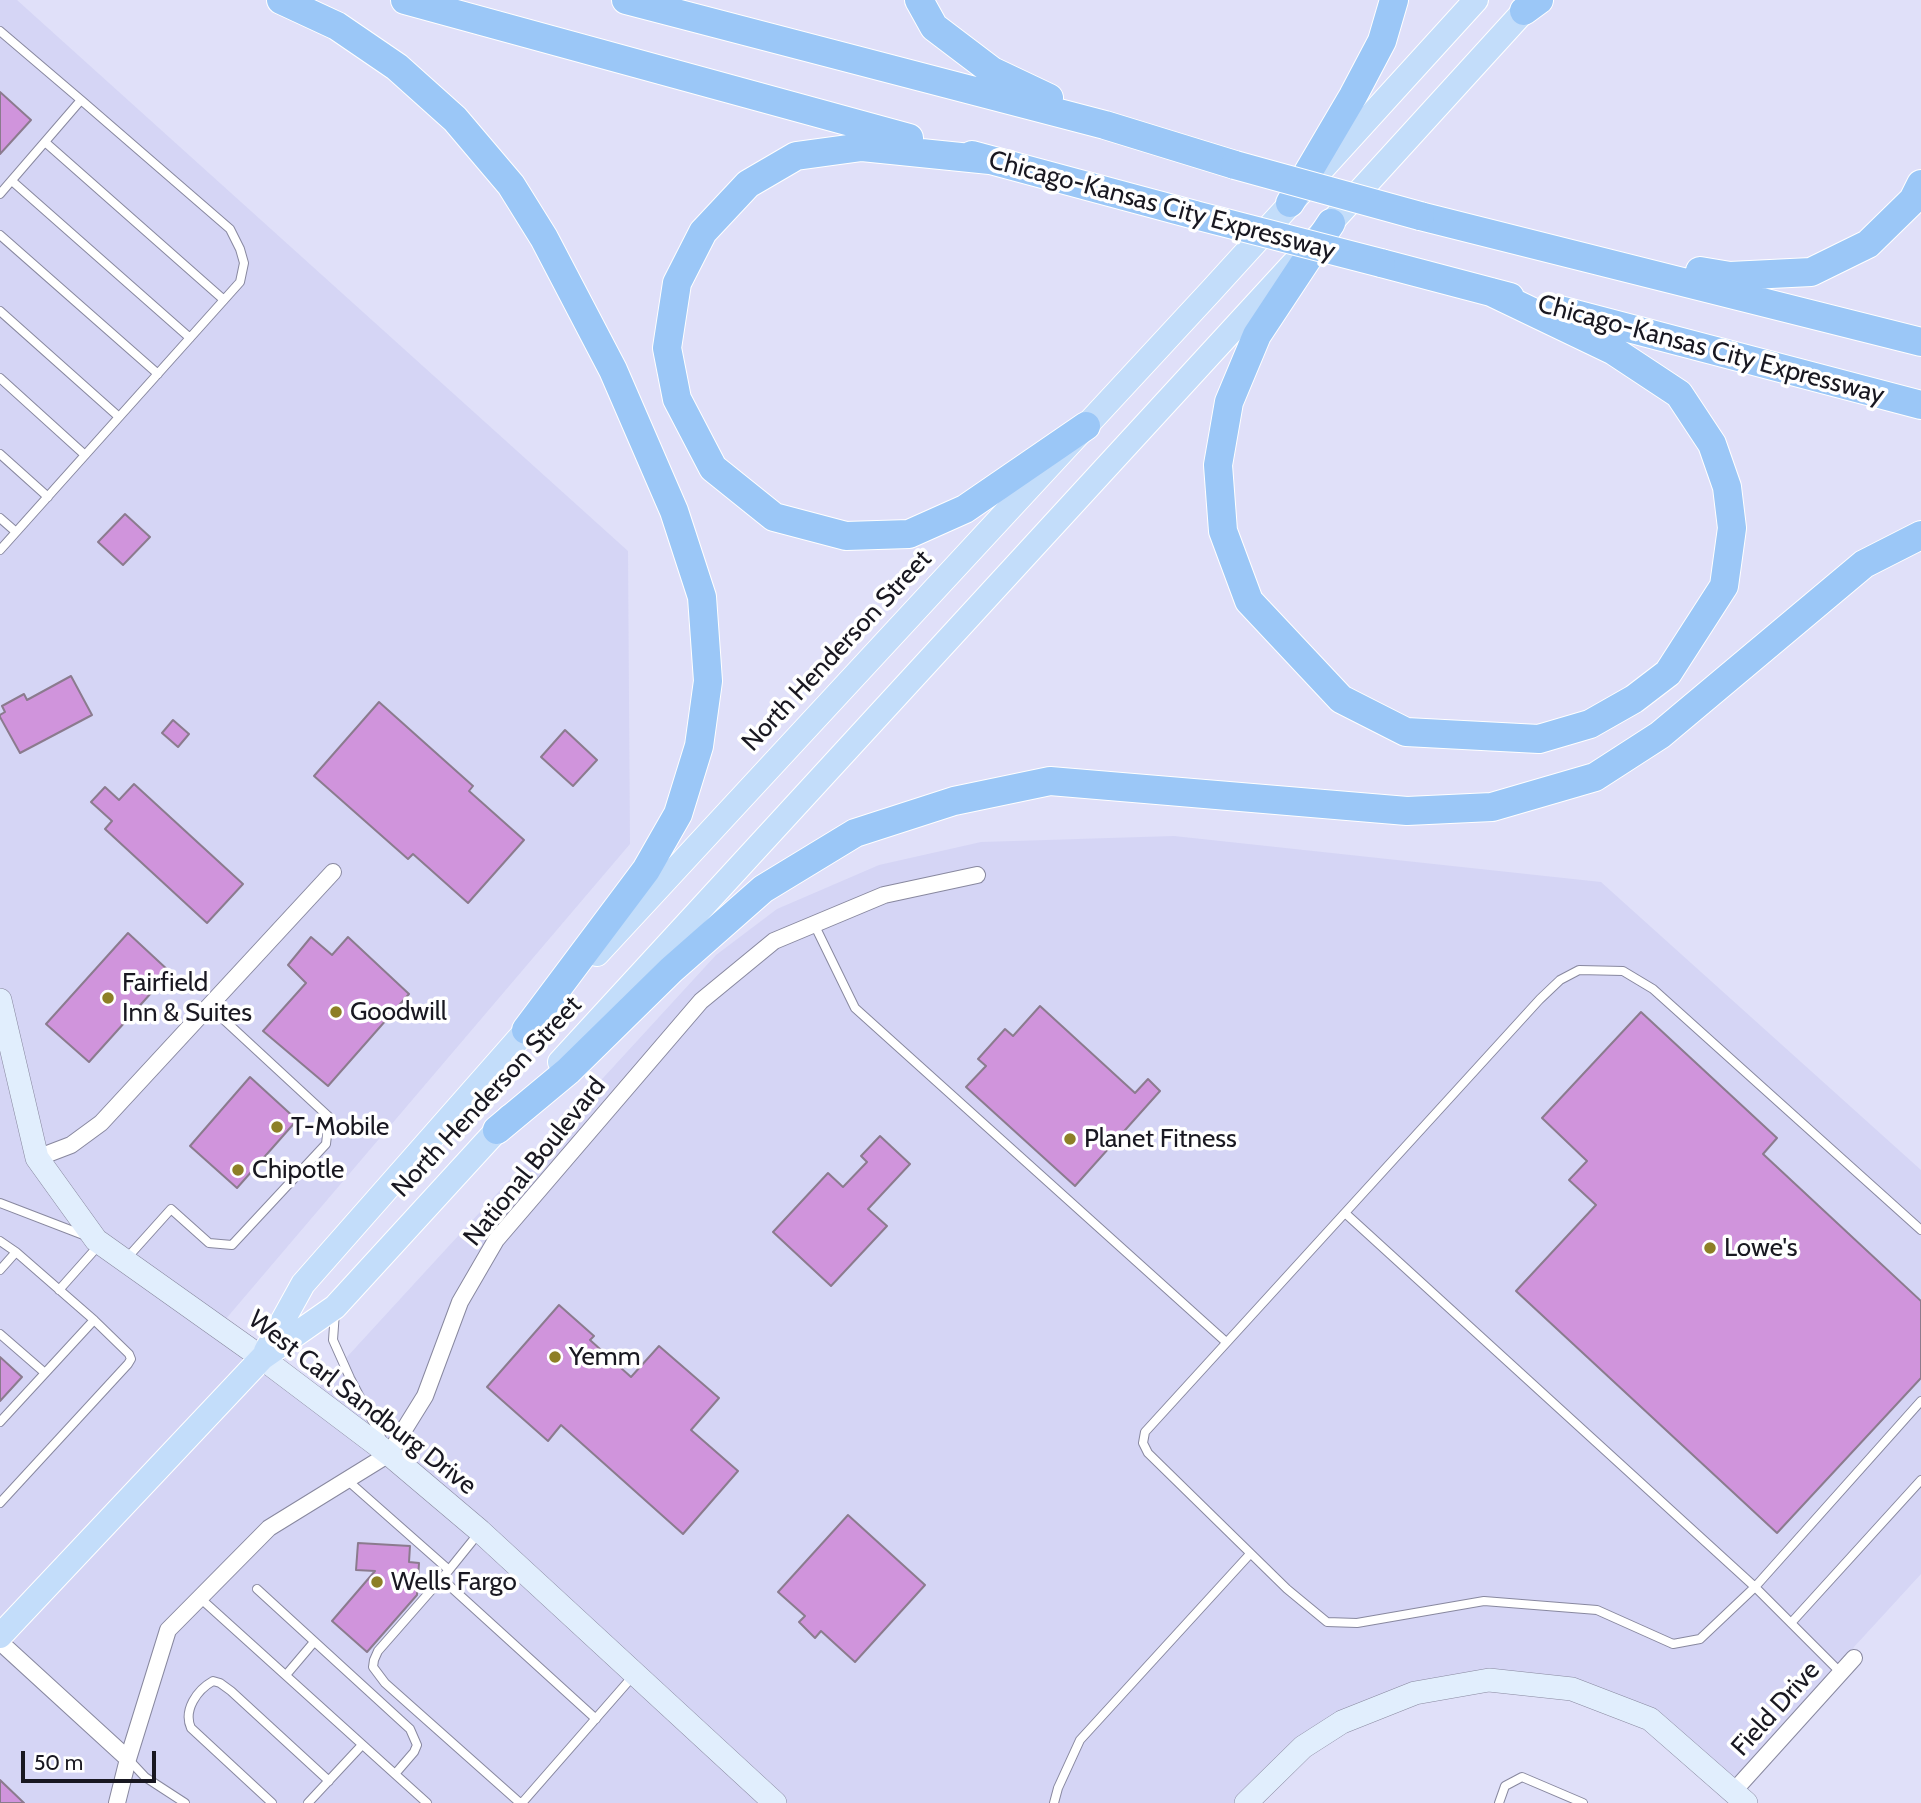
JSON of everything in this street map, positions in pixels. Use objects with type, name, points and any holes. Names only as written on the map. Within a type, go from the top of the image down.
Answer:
[{"type":"highway","points":[[281,0],[337,26],[397,67],[455,119],[511,185],[544,238],[613,370],[674,510],[702,597],[708,681],[699,746],[678,814],[646,870],[526,1030]]},
{"type":"highway","name":"Chicago-Kansas City Expressway","points":[[405,0],[1195,215],[1921,405]]},
{"type":"highway","points":[[626,0],[1105,125],[1235,165],[1420,216],[1921,342]]},
{"type":"highway","points":[[919,0],[934,27],[992,71],[1105,125]]},
{"type":"highway","points":[[1290,204],[1382,41],[1394,0]]},
{"type":"highway","points":[[990,160],[862,147],[796,156],[748,184],[703,232],[677,283],[667,348],[677,399],[713,468],[774,517],[846,536],[909,534],[964,509],[1086,426]]},
{"type":"highway","points":[[1530,243],[1730,276],[1811,272],[1868,244],[1913,200],[1921,184]]},
{"type":"highway","points":[[1331,223],[1257,335],[1229,402],[1218,465],[1223,531],[1249,601],[1341,699],[1406,732],[1539,739],[1590,724],[1634,698],[1668,673],[1724,586],[1732,528],[1727,486],[1712,444],[1679,394],[1614,351],[1492,292]]},
{"type":"highway","points":[[497,1130],[568,1070],[671,970],[762,889],[855,833],[954,801],[1050,781],[1407,811],[1492,807],[1595,777],[1660,735],[1864,564],[1921,536]]},
{"type":"main road","name":"North Henderson Street","points":[[262,1357],[303,1284],[526,1030],[1086,426],[1476,0]]},
{"type":"main road","name":"North Henderson Street","points":[[0,1636],[262,1357],[335,1307],[1533,4]]},
{"type":"street","points":[[37,1158],[71,1145],[101,1123],[332,872]]},
{"type":"street","name":"National Boulevard","points":[[117,1803],[168,1630],[270,1528],[389,1454],[425,1396],[460,1302],[496,1240],[701,1001],[774,941],[884,895],[977,874]]},
{"type":"street","name":"West Carl Sandburg Drive","points":[[0,1000],[37,1158],[99,1242],[262,1357],[389,1454],[480,1531],[775,1803]]},
{"type":"street","points":[[0,1642],[128,1759]]},
{"type":"street","name":"Field Drive","points":[[1736,1798],[1854,1658]]},
{"type":"street","points":[[1246,1803],[1303,1747],[1342,1722],[1415,1693],[1489,1680],[1572,1689],[1650,1719],[1736,1798]]},
{"type":"lane","points":[[0,31],[230,229],[244,263],[240,282],[0,550]]},
{"type":"lane","points":[[0,194],[81,100]]},
{"type":"lane","points":[[45,142],[224,300]]},
{"type":"lane","points":[[12,181],[190,338]]},
{"type":"lane","points":[[0,235],[158,374]]},
{"type":"lane","points":[[0,311],[120,417]]},
{"type":"lane","points":[[0,378],[85,455]]},
{"type":"lane","points":[[0,454],[48,497]]},
{"type":"lane","points":[[0,518],[16,532]]},
{"type":"lane","points":[[814,924],[855,1008],[1226,1342]]},
{"type":"lane","points":[[1921,1230],[1653,989],[1623,971],[1580,970],[1560,980],[1539,999],[1145,1432],[1143,1443],[1148,1453],[1250,1554],[1327,1622],[1357,1623],[1484,1601],[1597,1610],[1673,1644],[1700,1639],[1755,1587],[1921,1401]]},
{"type":"lane","points":[[125,1260],[171,1209],[209,1243],[232,1245],[326,1144],[328,1117],[209,1006]]},
{"type":"lane","points":[[0,1203],[99,1242],[60,1290]]},
{"type":"lane","points":[[1345,1213],[1755,1587],[1841,1673]]},
{"type":"lane","points":[[0,1241],[94,1320],[131,1359],[0,1503]]},
{"type":"lane","points":[[0,1270],[16,1252]]},
{"type":"lane","points":[[335,1307],[333,1340],[389,1454]]},
{"type":"lane","points":[[0,1422],[94,1320]]},
{"type":"lane","points":[[0,1334],[45,1373]]},
{"type":"lane","points":[[347,1480],[449,1570]]},
{"type":"lane","points":[[1791,1623],[1921,1480]]},
{"type":"lane","points":[[480,1531],[442,1579],[378,1651],[373,1667],[385,1683],[521,1803],[635,1674]]},
{"type":"lane","points":[[1054,1803],[1080,1740],[1250,1554]]},
{"type":"lane","points":[[442,1579],[596,1719]]},
{"type":"lane","points":[[257,1589],[410,1729],[417,1745],[395,1774]]},
{"type":"lane","points":[[200,1598],[426,1803]]},
{"type":"lane","points":[[286,1675],[314,1642]]},
{"type":"lane","points":[[272,1803],[191,1728],[189,1713],[195,1698],[203,1687],[213,1681],[231,1691],[328,1780]]},
{"type":"lane","points":[[308,1803],[362,1745]]},
{"type":"lane","points":[[128,1759],[145,1777],[185,1803]]},
{"type":"lane","points":[[1499,1803],[1506,1786],[1522,1777],[1583,1803]]},
{"type":"shaded area","points":[[0,0],[17,0],[628,551],[630,844],[219,1327],[312,1395],[716,955],[777,909],[879,865],[981,842],[1174,836],[1601,882],[1921,1170],[1921,1574],[1854,1647],[1841,1673],[1733,1792],[1650,1719],[1489,1680],[1342,1722],[1246,1803],[0,1803]]},
{"type":"building","points":[[0,92],[31,120],[0,154]]},
{"type":"building","points":[[125,514],[150,537],[123,565],[98,542]]},
{"type":"building","points":[[71,676],[92,715],[20,753],[0,717],[5,712],[2,706],[24,694],[27,700]]},
{"type":"building","points":[[379,702],[473,786],[469,791],[524,840],[468,903],[413,854],[408,859],[314,776]]},
{"type":"building","points":[[173,720],[189,734],[178,747],[162,733]]},
{"type":"building","points":[[565,730],[597,760],[573,786],[541,757]]},
{"type":"building","points":[[134,784],[243,884],[207,923],[105,829],[112,821],[91,802],[105,787],[119,800]]},
{"type":"building","name":"Fairfield Inn & Suites","points":[[128,933],[170,972],[89,1062],[46,1024]]},
{"type":"building","name":"Goodwill","points":[[311,937],[332,955],[348,937],[409,994],[328,1086],[263,1031],[306,983],[288,965]]},
{"type":"building","name":"Planet Fitness","points":[[1040,1006],[1135,1093],[1148,1079],[1160,1091],[1075,1186],[966,1087],[986,1066],[978,1059],[1005,1029],[1013,1036]]},
{"type":"building","name":"Lowe's","points":[[1641,1012],[1777,1138],[1763,1154],[1921,1301],[1921,1378],[1777,1533],[1516,1291],[1596,1205],[1569,1180],[1587,1161],[1542,1118]]},
{"type":"building","points":[[250,1077],[297,1120],[237,1188],[190,1146]]},
{"type":"building","points":[[880,1136],[910,1164],[868,1209],[887,1226],[831,1286],[773,1232],[828,1173],[843,1187],[867,1162],[861,1156]]},
{"type":"building","points":[[559,1305],[594,1336],[590,1340],[631,1377],[659,1346],[719,1398],[691,1430],[738,1471],[683,1534],[561,1425],[548,1441],[487,1387]]},
{"type":"building","points":[[0,1357],[22,1377],[0,1401]]},
{"type":"building","points":[[848,1515],[925,1585],[855,1662],[821,1631],[815,1638],[799,1622],[805,1616],[778,1592]]},
{"type":"building","points":[[358,1543],[410,1546],[409,1562],[419,1563],[417,1595],[367,1652],[332,1621],[375,1571],[356,1570]]},
{"type":"building","points":[[0,1780],[24,1803],[0,1803]]},
{"type":"place","name":"Fairfield Inn & Suites","points":[[108,998]]},
{"type":"place","name":"Goodwill","points":[[336,1012]]},
{"type":"place","name":"T-Mobile","points":[[277,1127]]},
{"type":"place","name":"Planet Fitness","points":[[1070,1139]]},
{"type":"place","name":"Chipotle","points":[[238,1170]]},
{"type":"place","name":"Lowe's","points":[[1710,1248]]},
{"type":"place","name":"Yemm","points":[[555,1357]]},
{"type":"place","name":"Wells Fargo","points":[[377,1582]]}]
